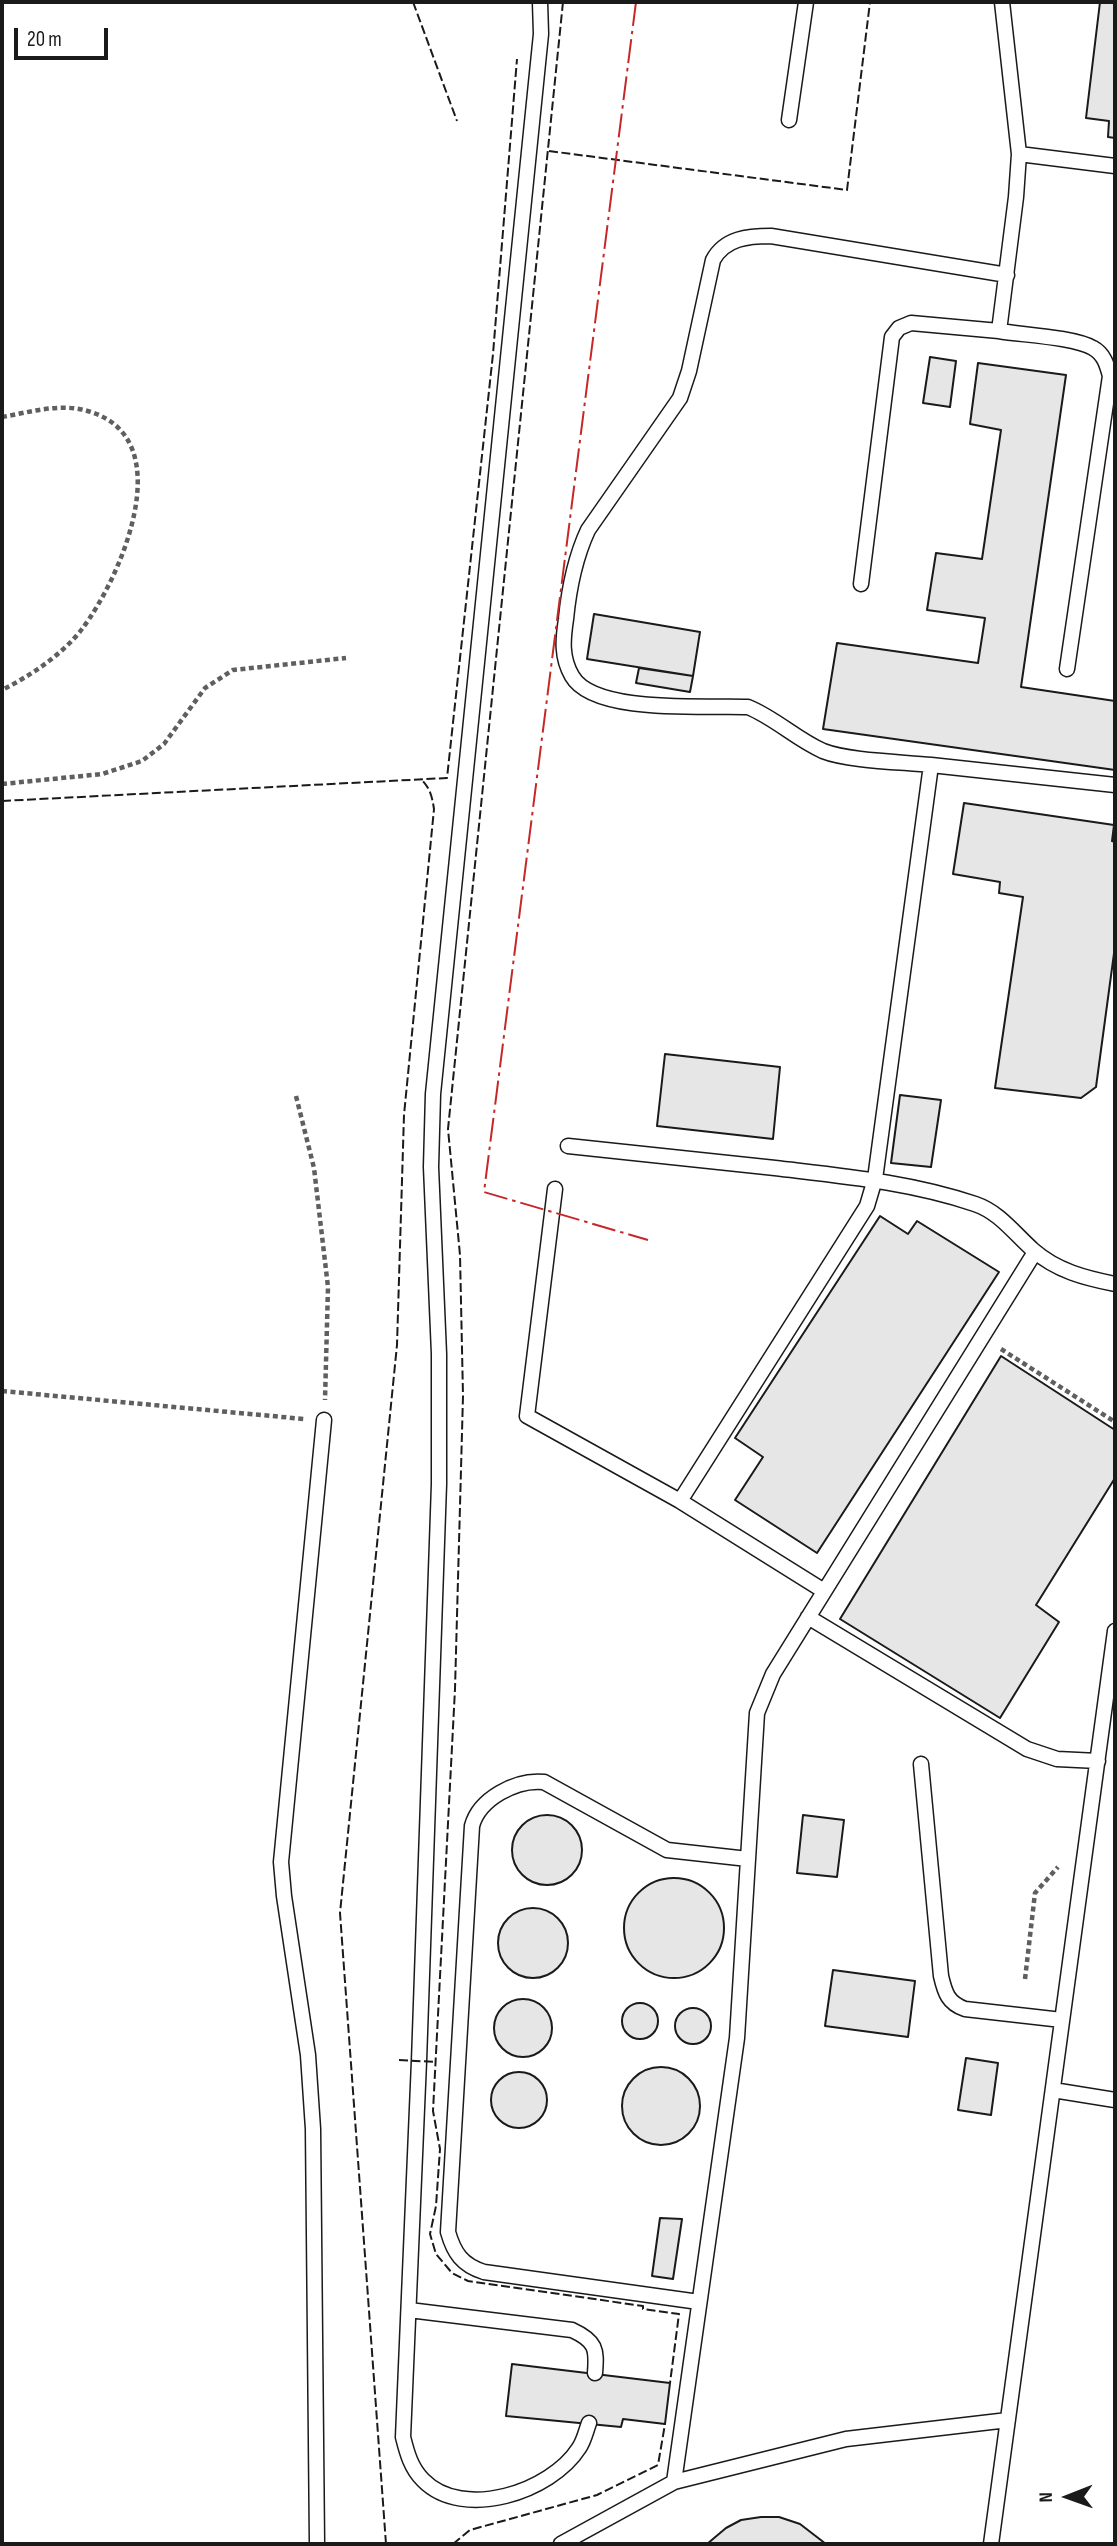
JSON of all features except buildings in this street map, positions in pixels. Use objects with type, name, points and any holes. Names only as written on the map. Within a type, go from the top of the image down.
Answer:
[{"type":"lane","points":[[540,2],[541,34],[433,1094],[431,1167],[439,1354],[439,1484],[403,2437],[408,2458],[422,2480],[439,2492],[459,2499],[497,2497],[546,2481],[579,2448],[589,2423]]},
{"type":"lane","points":[[789,120],[806,2]]},
{"type":"lane","points":[[999,331],[1019,154],[1002,2]]},
{"type":"lane","points":[[1019,154],[1115,166]]},
{"type":"lane","points":[[1007,275],[771,236],[749,236],[718,250],[713,260],[689,371],[680,398],[588,530],[578,551],[568,598],[563,643],[565,660],[573,679],[591,692],[654,706],[748,707],[762,712],[807,743],[833,755],[1115,785]]},
{"type":"lane","points":[[861,584],[891,337],[899,328],[911,323],[999,331],[1081,343],[1095,349],[1105,359],[1110,376],[1066,669]]},
{"type":"lane","points":[[1107,402],[1115,388]]},
{"type":"lane","points":[[680,1502],[867,1206],[875,1179],[931,765]]},
{"type":"lane","points":[[568,1146],[875,1179],[978,1205],[997,1215],[1035,1252],[1071,1274],[1115,1284]]},
{"type":"lane","points":[[555,1189],[527,1416],[680,1502],[824,1591]]},
{"type":"lane","points":[[674,2482],[738,2027],[757,1713],[773,1674],[1035,1252]]},
{"type":"lane","points":[[317,2544],[313,2129],[308,2055],[281,1862],[324,1420]]},
{"type":"lane","points":[[808,1617],[1027,1749],[1057,1759],[1098,1761]]},
{"type":"lane","points":[[991,2544],[1115,1631]]},
{"type":"lane","points":[[1102,1726],[1115,1717]]},
{"type":"lane","points":[[921,1764],[941,1976],[949,2000],[955,2006],[965,2009],[1062,2021]]},
{"type":"lane","points":[[699,2302],[484,2272],[470,2267],[453,2251],[447,2232],[472,1826],[475,1814],[483,1804],[521,1784],[544,1782],[667,1850],[748,1859]]},
{"type":"lane","points":[[1053,2090],[1115,2100]]},
{"type":"lane","points":[[409,2311],[572,2330],[585,2336],[593,2345],[597,2355],[594,2374]]},
{"type":"lane","points":[[561,2544],[674,2482],[846,2439],[1008,2420]]},
{"type":"path","points":[[2,417],[57,407],[91,412],[119,426],[134,454],[138,490],[131,533],[106,593],[81,631],[45,664],[2,690]]},
{"type":"path","points":[[2,784],[102,774],[142,761],[164,744],[205,688],[233,670],[346,658]]},
{"type":"path","points":[[2,1391],[324,1420],[328,1287],[314,1168],[296,1096]]},
{"type":"path","points":[[997,1347],[1115,1422]]},
{"type":"path","points":[[1025,1979],[1035,1893],[1058,1868],[1060,1855]]},
{"type":"fence","points":[[413,2],[457,121]]},
{"type":"fence","points":[[563,2],[448,1129],[460,1255],[463,1396],[455,1689],[433,2111],[440,2149],[436,2206],[430,2234],[436,2254],[452,2273],[468,2281],[643,2306],[643,2309],[679,2314],[670,2383]]},
{"type":"fence","points":[[549,151],[847,190],[870,2]]},
{"type":"fence","points":[[2,801],[447,778],[493,354],[517,59]]},
{"type":"fence","points":[[386,2544],[340,1913],[397,1345],[404,1115],[434,809],[430,792],[421,779]]},
{"type":"fence","points":[[399,2060],[436,2062]]},
{"type":"fence","points":[[453,2544],[470,2530],[597,2495],[658,2465],[665,2424]]},
{"type":"power","points":[[636,2],[484,1192],[648,1240]]}]
